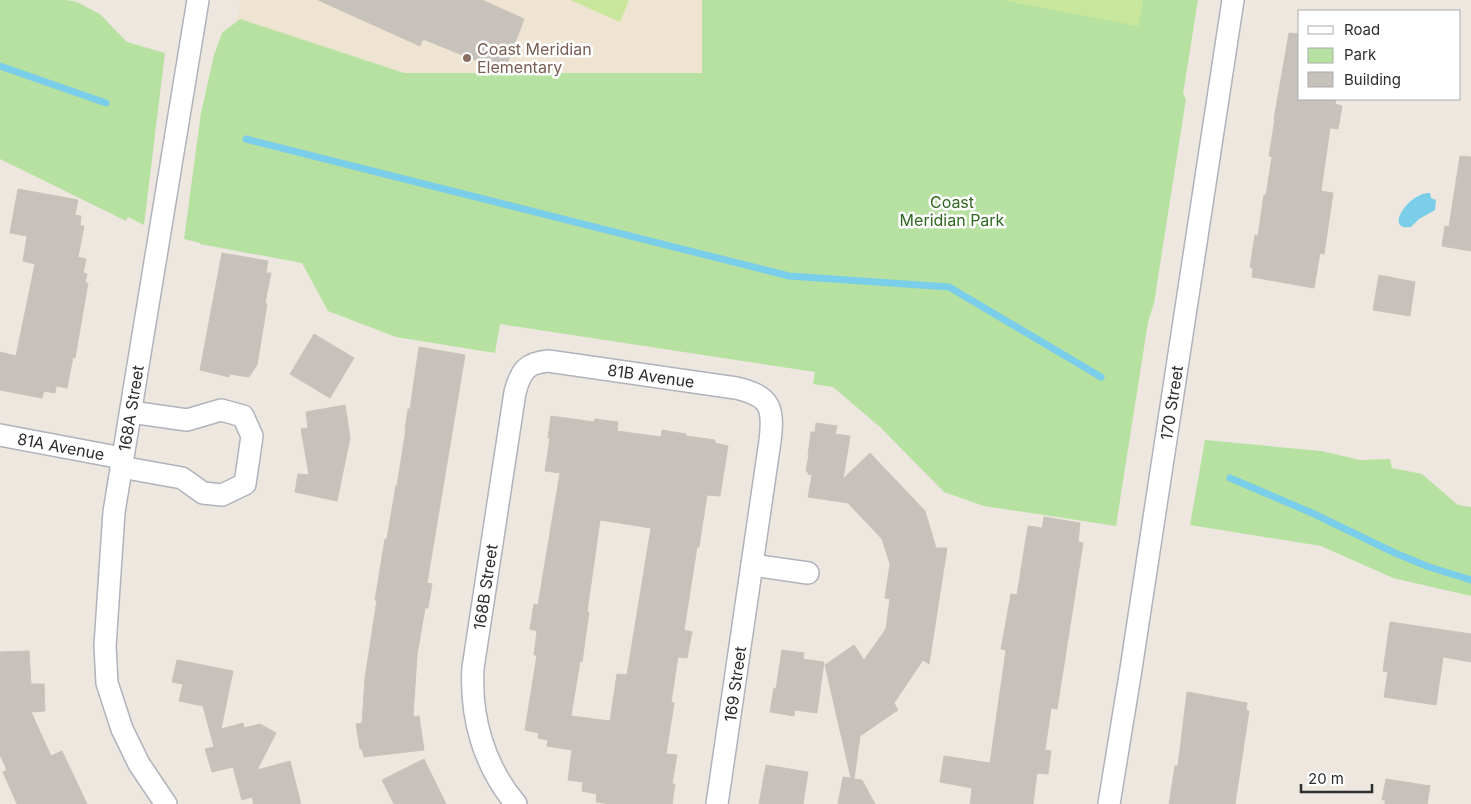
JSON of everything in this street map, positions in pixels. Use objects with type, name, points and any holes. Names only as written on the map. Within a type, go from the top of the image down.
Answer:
[{"type":"street","name":"168A Street","points":[[166,804],[130,747],[119,721],[107,683],[104,646],[114,512],[198,0]]},
{"type":"street","name":"170 Street","points":[[1109,804],[1233,0]]},
{"type":"street","name":"81B Avenue","points":[[529,365],[534,362],[555,361],[736,388],[754,392],[768,403]]},
{"type":"street","name":"168B Street","points":[[516,804],[494,772],[482,743],[474,709],[472,685],[476,642],[515,392],[520,377],[529,365]]},
{"type":"street","name":"169 Street","points":[[717,804],[771,431],[771,409],[768,403]]},
{"type":"street","name":"81A Avenue","points":[[0,435],[182,478],[203,493],[222,495],[245,484],[252,436],[243,416],[221,410],[187,420],[131,412]]},
{"type":"street","points":[[752,564],[808,573]]},
{"type":"shaded area","name":"Coast Meridian Elementary","points":[[240,0],[702,0],[705,212],[221,115]]},
{"type":"green space","points":[[0,0],[67,0],[77,2],[100,14],[127,42],[165,53],[144,225],[128,217],[126,221],[0,159]]},
{"type":"green space","points":[[570,0],[629,0],[620,22]]},
{"type":"green space","name":"Coast Meridian Park","points":[[702,0],[1198,0],[1183,94],[1186,99],[1116,526],[984,506],[944,492],[880,427],[833,387],[813,384],[815,372],[500,324],[495,353],[396,337],[328,311],[302,263],[200,244],[184,239],[201,113],[214,55],[222,33],[240,19],[404,73],[702,73]]},
{"type":"green space","points":[[1002,0],[1143,0],[1138,26]]},
{"type":"green space","points":[[1205,440],[1321,451],[1360,460],[1390,459],[1392,468],[1422,474],[1458,505],[1471,507],[1471,596],[1393,578],[1321,546],[1190,525]]},
{"type":"water","points":[[1430,193],[1431,198],[1436,200],[1435,210],[1419,219],[1411,227],[1403,227],[1399,223],[1399,218],[1407,204],[1422,194]]},
{"type":"building","points":[[318,0],[482,0],[524,19],[504,72],[423,39],[420,46]]},
{"type":"building","points":[[1289,33],[1298,34],[1298,100],[1336,100],[1335,104],[1342,106],[1338,129],[1330,128],[1321,191],[1333,193],[1324,254],[1320,253],[1314,288],[1252,277],[1253,268],[1250,267],[1255,235],[1258,236],[1264,195],[1266,195],[1272,157],[1269,156]]},
{"type":"building","points":[[1460,156],[1471,157],[1471,251],[1442,246],[1445,226],[1449,227]]},
{"type":"building","points":[[18,189],[78,200],[75,215],[81,216],[80,226],[84,226],[78,257],[86,259],[83,273],[87,274],[85,283],[88,283],[75,358],[73,357],[67,388],[56,386],[55,393],[44,391],[42,398],[0,390],[0,352],[16,356],[35,264],[23,261],[27,236],[10,233]]},
{"type":"building","points":[[222,253],[268,261],[266,273],[271,273],[257,365],[249,377],[230,374],[229,377],[200,370]]},
{"type":"building","points":[[1379,275],[1415,282],[1410,316],[1373,310]]},
{"type":"building","points":[[314,334],[354,358],[330,398],[290,374]]},
{"type":"building","points":[[419,347],[465,355],[427,583],[432,584],[428,608],[425,608],[417,655],[413,717],[419,716],[424,750],[364,757],[362,749],[360,749],[356,724],[362,723],[365,678],[377,600],[375,600],[385,539],[387,539],[397,486]]},
{"type":"building","points":[[345,405],[350,438],[337,501],[295,492],[298,474],[309,475],[301,429],[308,428],[306,412]]},
{"type":"building","points":[[551,416],[594,422],[595,419],[618,422],[617,431],[661,437],[662,430],[715,440],[715,443],[728,446],[720,496],[707,495],[684,630],[692,632],[687,658],[678,657],[671,702],[674,703],[666,754],[677,755],[672,784],[675,784],[672,804],[610,804],[596,802],[597,794],[582,791],[583,782],[568,780],[572,750],[547,746],[548,740],[538,738],[539,733],[525,730],[537,655],[534,655],[537,631],[530,629],[534,604],[538,605],[560,473],[545,471],[550,438],[548,438]],"holes":[[[600,520],[651,528],[627,675],[617,674],[610,721],[571,716],[580,661],[582,662]]]},
{"type":"building","points":[[816,423],[837,426],[835,434],[850,436],[843,479],[870,453],[925,511],[936,548],[947,548],[929,664],[923,660],[894,703],[898,710],[860,736],[854,779],[862,780],[875,804],[838,804],[843,777],[851,778],[825,665],[854,645],[864,660],[886,629],[890,599],[885,598],[890,564],[882,539],[848,503],[808,497],[812,475],[806,471],[811,432],[815,432]]},
{"type":"building","points":[[1044,517],[1080,523],[1078,542],[1083,543],[1057,709],[1051,708],[1045,750],[1051,751],[1048,774],[1037,773],[1033,804],[970,804],[972,788],[940,782],[944,756],[990,763],[1006,650],[1001,649],[1011,594],[1017,595],[1028,526],[1042,528]]},
{"type":"building","points":[[1390,622],[1471,634],[1471,662],[1443,657],[1436,705],[1384,697],[1388,672],[1383,671]]},
{"type":"building","points":[[782,650],[804,653],[803,659],[824,662],[817,713],[795,710],[794,716],[770,712],[774,688],[776,689]]},
{"type":"building","points":[[29,651],[31,684],[44,684],[45,711],[31,712],[51,756],[62,751],[87,804],[17,804],[3,772],[7,770],[0,755],[0,652]]},
{"type":"building","points":[[177,660],[233,671],[221,729],[243,723],[244,728],[260,724],[276,733],[257,770],[290,761],[301,804],[254,804],[252,797],[242,800],[233,767],[212,772],[205,749],[214,747],[203,706],[179,701],[183,684],[172,682]]},
{"type":"building","points":[[1187,692],[1247,703],[1246,710],[1249,711],[1235,804],[1169,804],[1175,766],[1178,766]]},
{"type":"building","points":[[424,759],[446,804],[394,804],[382,780]]},
{"type":"building","points":[[766,765],[808,772],[803,804],[759,804]]},
{"type":"building","points":[[1386,779],[1430,786],[1427,804],[1385,804],[1385,800],[1382,800]]},
{"type":"waterway","points":[[0,66],[106,103]]},
{"type":"waterway","points":[[246,139],[789,276],[949,287],[1101,377]]},
{"type":"waterway","points":[[1230,478],[1312,513],[1395,553],[1429,567],[1471,580]]},
{"type":"place","name":"Coast Meridian Elementary","points":[[467,58]]}]
